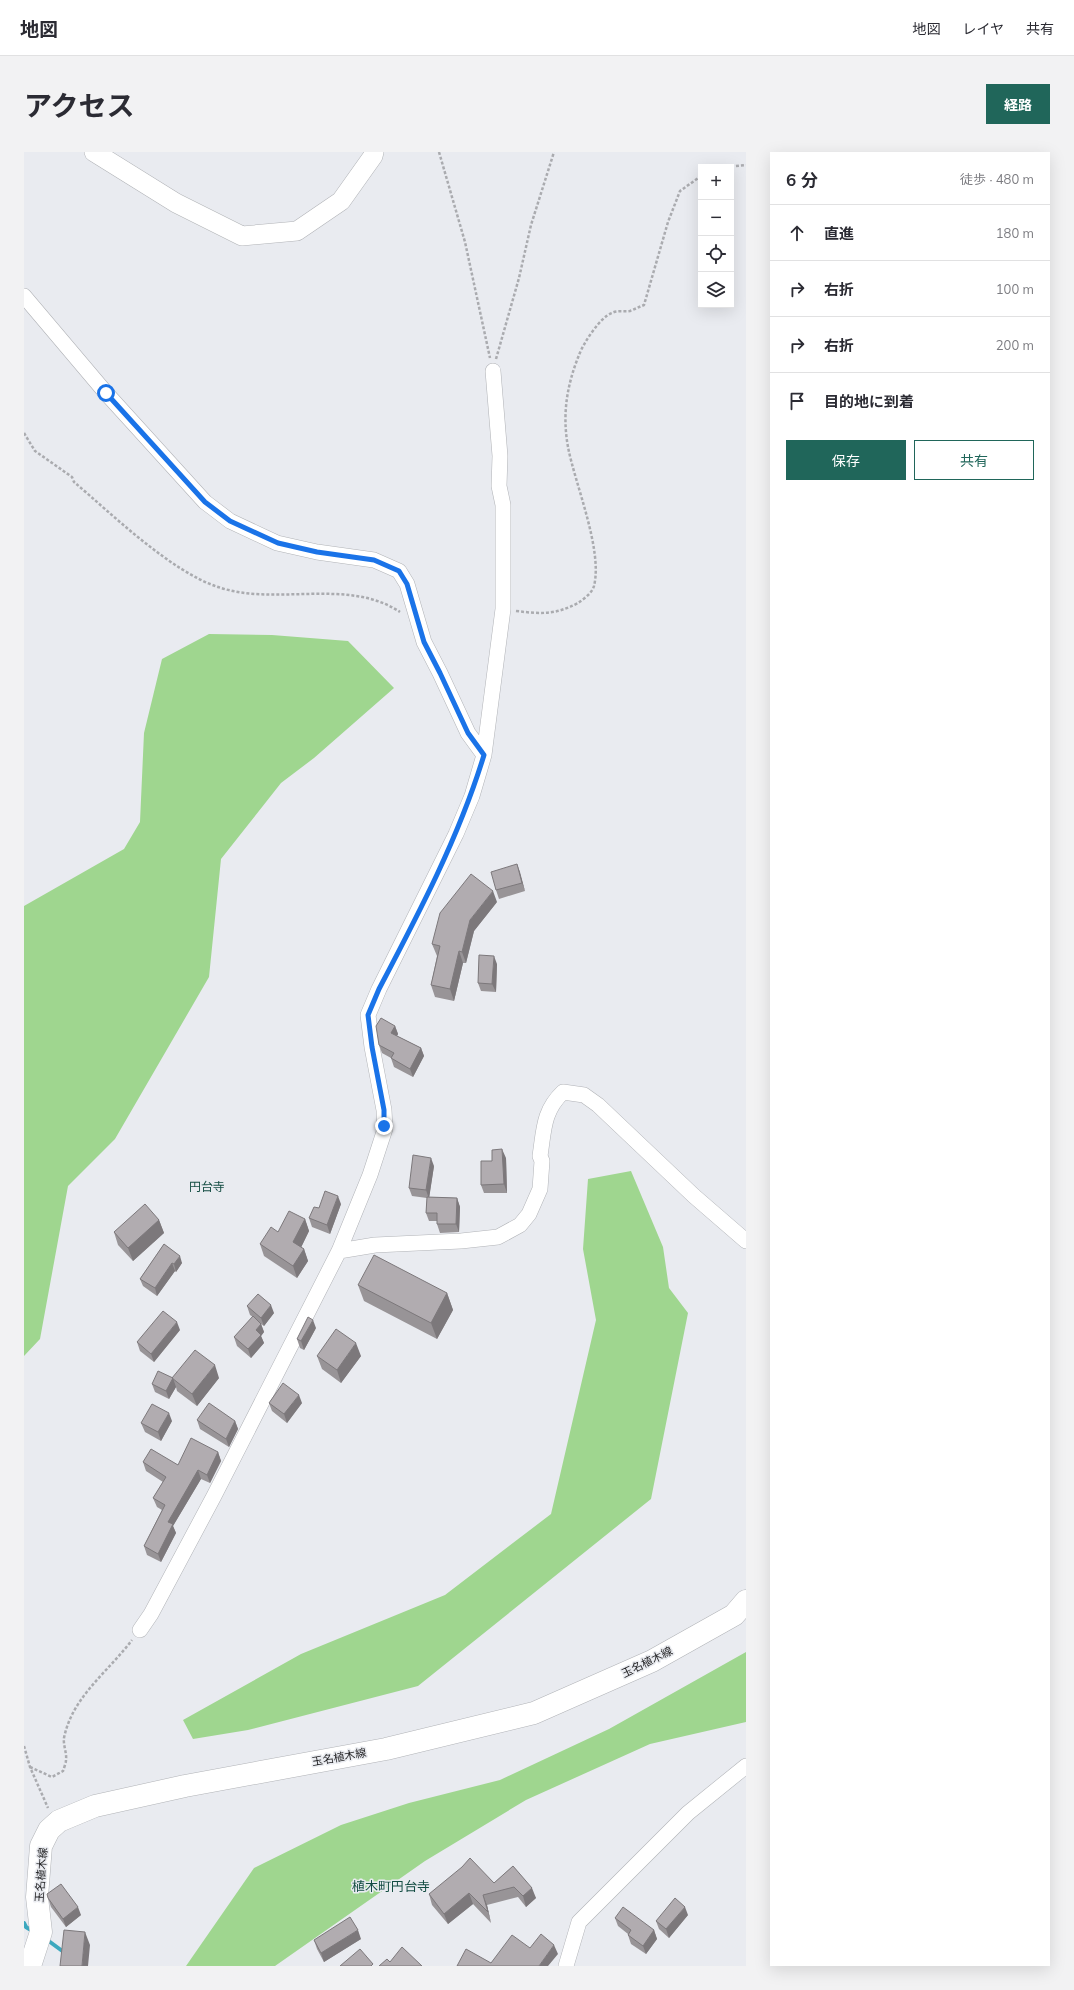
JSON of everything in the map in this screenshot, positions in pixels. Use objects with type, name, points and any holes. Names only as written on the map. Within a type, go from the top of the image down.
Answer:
[{"type":"main road","name":"玉名植木線","points":[[30,1966],[41,1932],[37,1897],[42,1846],[49,1830],[59,1820],[95,1806],[193,1785],[386,1749],[534,1713],[652,1661],[734,1615],[746,1601]]},
{"type":"street","points":[[94,152],[176,203],[242,236],[297,231],[341,201],[373,156],[374,152]]},
{"type":"street","points":[[24,296],[106,393],[205,502],[230,521],[278,543],[317,552],[374,560],[399,571],[407,584],[417,623],[424,642],[443,678],[468,733],[484,755]]},
{"type":"street","points":[[140,1630],[214,1496],[339,1251],[370,1176],[385,1129],[384,1110],[372,1047],[368,1015],[379,989],[456,834],[472,796],[484,755],[503,609],[503,506],[499,486],[500,456],[493,370]]},
{"type":"street","points":[[339,1251],[375,1245],[461,1241],[498,1237],[520,1225],[530,1214],[540,1189],[542,1161],[540,1156],[545,1118],[553,1102],[563,1092],[584,1095],[598,1105],[694,1196],[746,1240]]},
{"type":"street","points":[[566,1966],[580,1922],[688,1813],[746,1766]]},
{"type":"path","points":[[439,152],[465,242],[493,370]]},
{"type":"path","points":[[493,370],[519,278],[531,225],[554,152]]},
{"type":"path","points":[[734,166],[746,165]]},
{"type":"path","points":[[503,609],[541,614],[563,611],[584,599],[594,587],[596,569],[594,547],[567,440],[564,412],[570,376],[582,346],[598,325],[612,312],[630,311],[644,304],[668,222],[680,191],[698,178]]},
{"type":"path","points":[[24,433],[35,451],[72,477],[74,482],[163,556],[195,576],[219,587],[239,591],[278,594],[335,594],[367,598],[388,604],[417,623]]},
{"type":"path","points":[[30,1767],[52,1777],[63,1772],[66,1759],[64,1739],[72,1715],[83,1695],[118,1658],[140,1630]]},
{"type":"path","points":[[24,1746],[30,1767],[47,1807],[59,1820]]},
{"type":"green space","points":[[209,634],[272,635],[348,641],[394,688],[314,758],[281,783],[221,859],[209,977],[115,1139],[68,1186],[40,1339],[24,1356],[24,906],[124,849],[140,822],[144,733],[162,659]]},
{"type":"green space","points":[[631,1171],[663,1247],[669,1288],[688,1313],[651,1499],[418,1686],[248,1730],[193,1739],[183,1720],[301,1654],[445,1595],[551,1514],[596,1320],[583,1249],[588,1179]]},
{"type":"green space","points":[[746,1652],[746,1722],[650,1744],[526,1800],[425,1861],[275,1966],[186,1966],[254,1868],[341,1825],[409,1803],[500,1780],[609,1729]]},
{"type":"building","points":[[517,864],[522,883],[496,890],[491,872]]},
{"type":"building","points":[[471,874],[493,891],[470,920],[462,952],[459,951],[450,989],[431,985],[440,946],[432,944],[440,913]]},
{"type":"building","points":[[479,955],[494,956],[492,984],[478,983]]},
{"type":"building","points":[[381,1018],[395,1026],[391,1033],[421,1048],[410,1069],[391,1058],[394,1053],[379,1045],[376,1026]]},
{"type":"building","points":[[502,1149],[504,1184],[481,1185],[481,1161],[492,1161],[492,1150]]},
{"type":"building","points":[[413,1155],[431,1158],[426,1190],[409,1188]]},
{"type":"building","points":[[325,1191],[338,1196],[327,1225],[309,1218],[314,1207],[319,1208]]},
{"type":"building","points":[[427,1197],[457,1198],[456,1224],[437,1224],[437,1213],[426,1213]]},
{"type":"building","points":[[145,1204],[159,1220],[128,1248],[114,1232]]},
{"type":"building","points":[[289,1211],[305,1219],[293,1242],[304,1249],[293,1266],[260,1244],[271,1227],[278,1232]]},
{"type":"building","points":[[164,1244],[180,1256],[174,1264],[172,1263],[155,1288],[140,1279]]},
{"type":"building","points":[[374,1255],[447,1293],[431,1323],[358,1285]]},
{"type":"building","points":[[258,1294],[271,1305],[261,1318],[247,1306]]},
{"type":"building","points":[[163,1311],[177,1322],[151,1354],[137,1342]]},
{"type":"building","points":[[253,1316],[261,1324],[256,1330],[261,1335],[248,1349],[234,1337]]},
{"type":"building","points":[[308,1317],[313,1320],[301,1341],[297,1339]]},
{"type":"building","points":[[336,1329],[356,1343],[337,1370],[317,1356]]},
{"type":"building","points":[[195,1350],[215,1365],[192,1394],[172,1378]]},
{"type":"building","points":[[158,1371],[173,1378],[166,1391],[152,1384]]},
{"type":"building","points":[[283,1383],[299,1395],[284,1414],[269,1403]]},
{"type":"building","points":[[209,1403],[235,1421],[226,1439],[197,1420]]},
{"type":"building","points":[[152,1404],[169,1413],[158,1432],[141,1423]]},
{"type":"building","points":[[191,1438],[218,1452],[207,1475],[198,1470],[168,1522],[173,1524],[158,1554],[144,1546],[165,1505],[153,1498],[166,1477],[143,1462],[151,1449],[178,1465]]},
{"type":"building","points":[[470,1858],[494,1883],[513,1866],[532,1888],[523,1896],[514,1887],[483,1895],[488,1912],[469,1893],[444,1914],[429,1894],[462,1867]]},
{"type":"building","points":[[61,1884],[78,1907],[63,1919],[48,1898],[47,1894]]},
{"type":"building","points":[[675,1898],[685,1907],[666,1929],[656,1921]]},
{"type":"building","points":[[623,1907],[654,1930],[643,1946],[628,1935],[631,1930],[615,1918]]},
{"type":"building","points":[[350,1917],[358,1930],[321,1953],[314,1940]]},
{"type":"building","points":[[64,1930],[85,1932],[82,1966],[60,1966]]},
{"type":"building","points":[[541,1934],[554,1945],[539,1966],[457,1966],[466,1949],[491,1963],[512,1935],[530,1948]]},
{"type":"building","points":[[402,1947],[422,1966],[379,1966],[387,1959],[390,1962]]},
{"type":"building","points":[[360,1949],[373,1964],[371,1966],[340,1966]]},
{"type":"waterway","points":[[24,1923],[26,1927],[34,1932]]},
{"type":"waterway","points":[[46,1939],[65,1953]]},
{"type":"district","name":"円台寺","points":[[207,1186]]},
{"type":"district","name":"植木町円台寺","points":[[391,1886]]},
{"type":"route","points":[[106,393],[205,502],[230,521],[278,543],[317,552],[374,560],[399,571],[407,584],[417,623],[424,642],[455,702],[468,733],[484,755],[472,796],[456,834],[379,989],[368,1015],[372,1047],[384,1110],[384,1126]]}]
